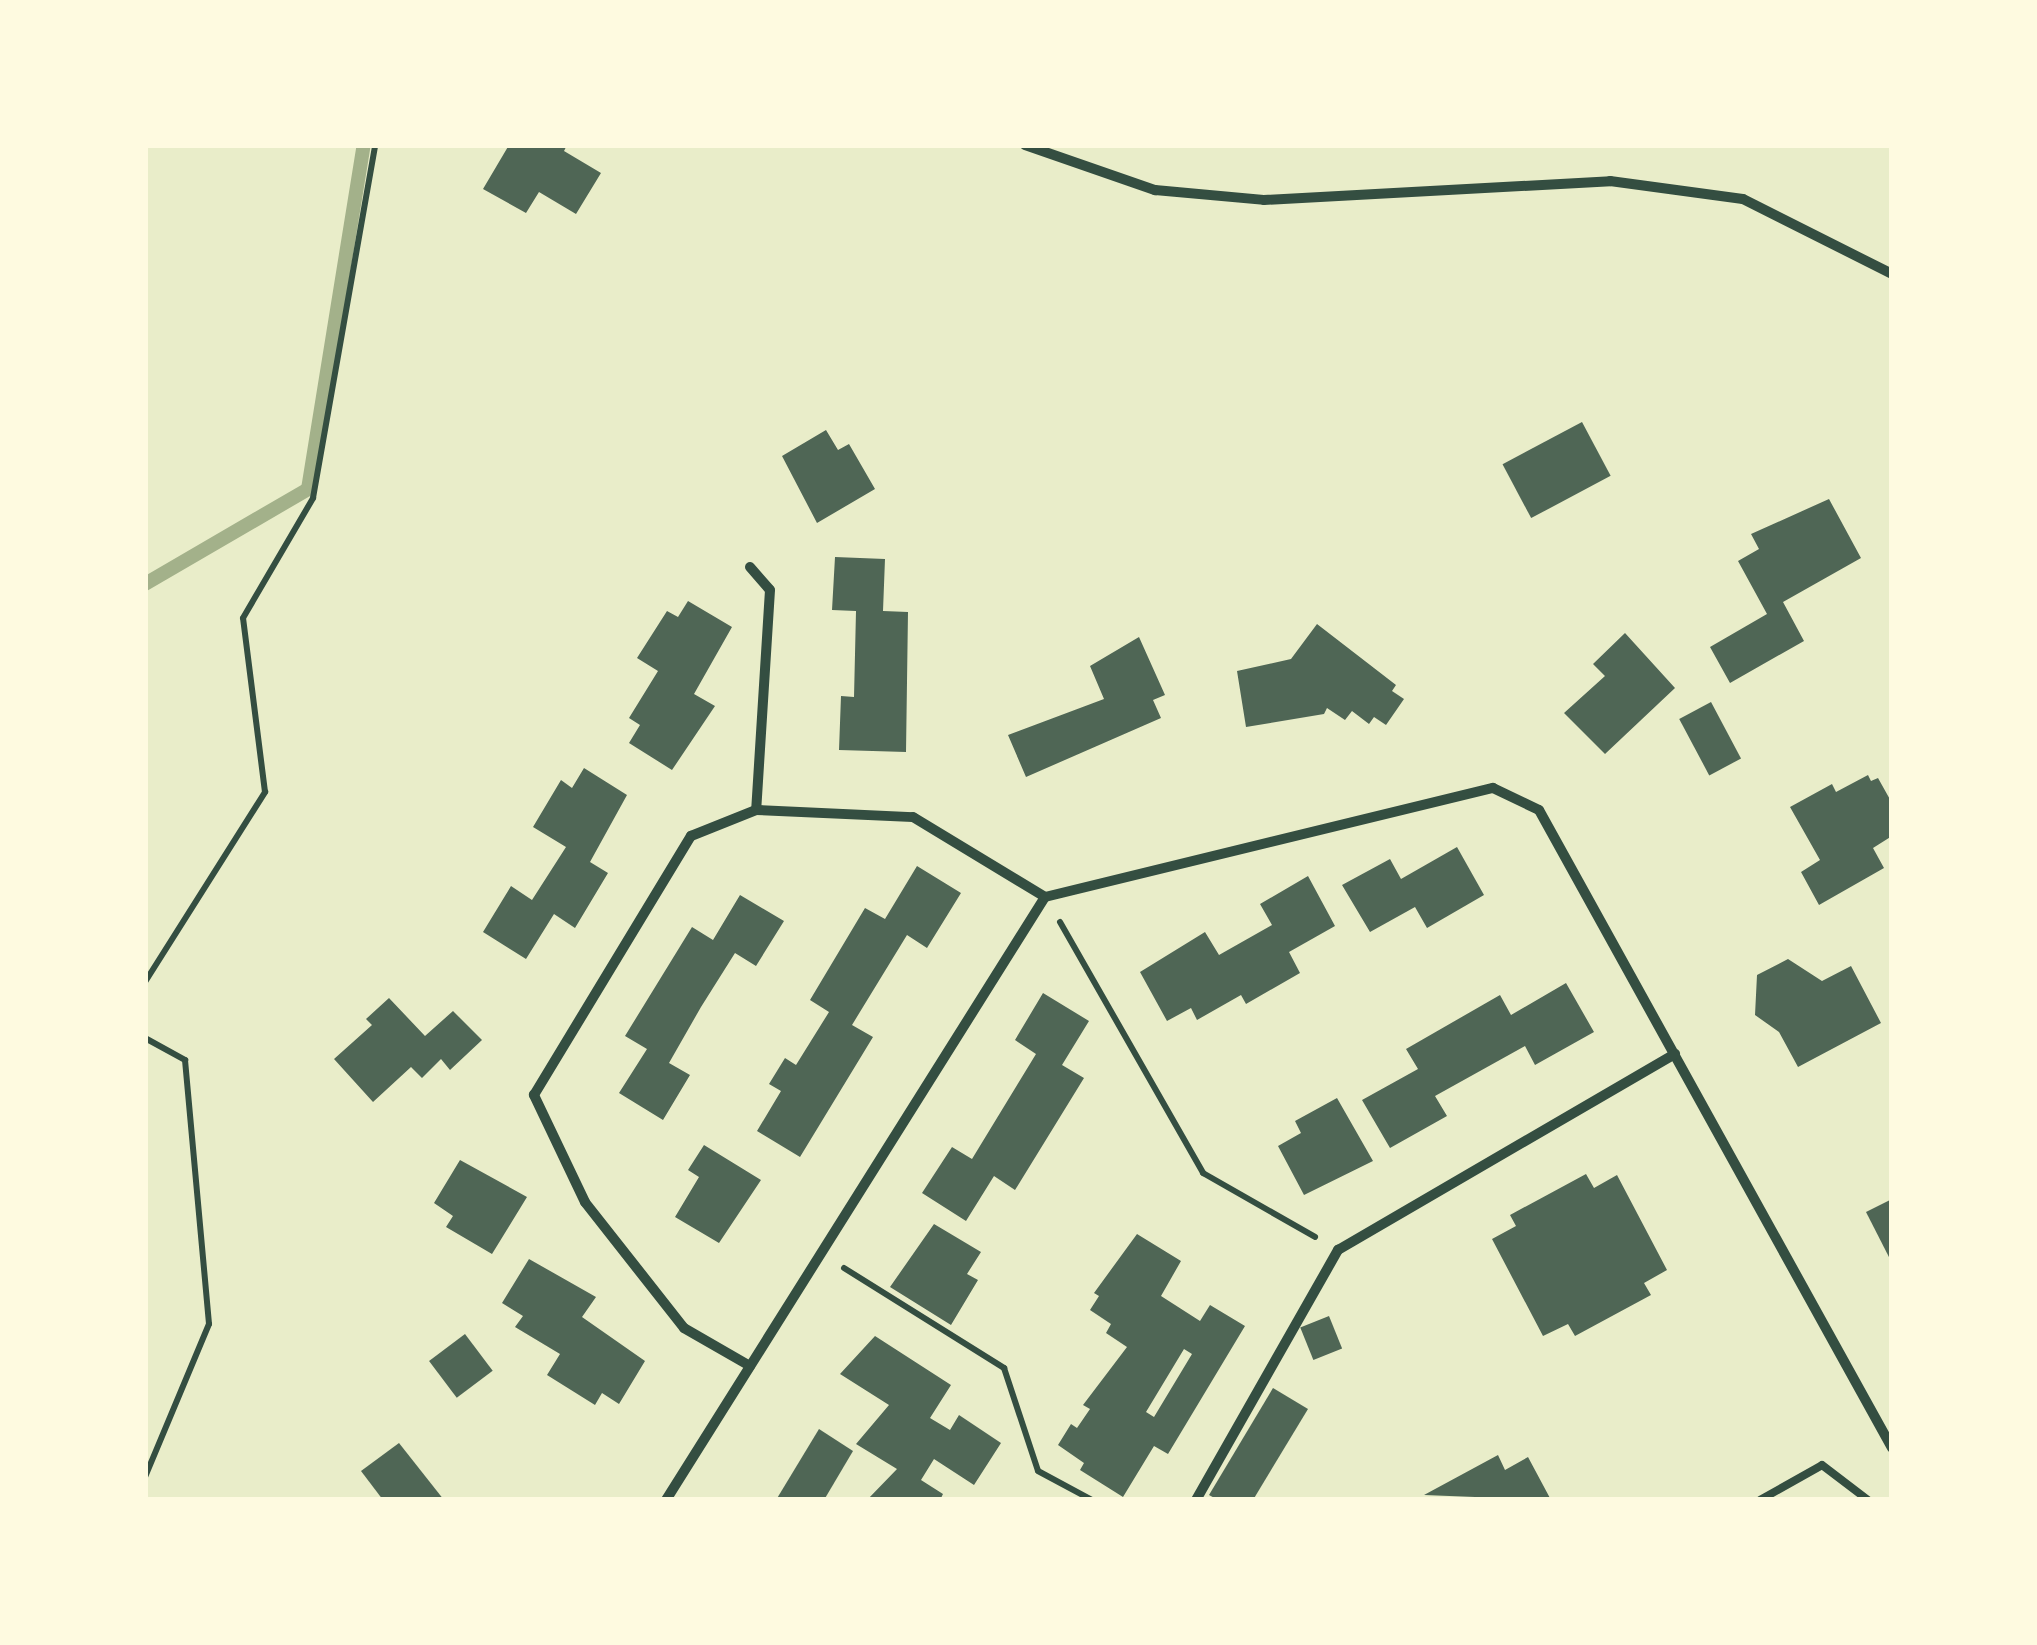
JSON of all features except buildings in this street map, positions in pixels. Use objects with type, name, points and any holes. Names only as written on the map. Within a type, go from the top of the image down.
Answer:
[{"type":"street","points":[[1025,145],[1155,190],[1264,200],[1610,181],[1743,199],[1892,274]]},
{"type":"street","points":[[750,567],[770,590],[756,810]]},
{"type":"street","points":[[666,1500],[1046,897],[1493,788],[1539,810],[1892,1448]]},
{"type":"street","points":[[750,1366],[684,1328],[585,1202],[534,1095],[692,836],[756,810],[913,817],[1046,897]]},
{"type":"street","points":[[1196,1500],[1338,1250],[1675,1054]]},
{"type":"lane","points":[[1760,1500],[1822,1465],[1868,1500]]},
{"type":"path","points":[[145,982],[265,792],[243,618],[314,498],[375,145]]},
{"type":"path","points":[[1046,897],[1204,1173],[1338,1250]]},
{"type":"path","points":[[145,1038],[185,1060],[209,1324],[145,1478]]},
{"type":"path","points":[[821,1254],[1004,1368],[1038,1470],[1092,1500]]},
{"type":"waterway","points":[[145,584],[308,489],[364,145]]}]
